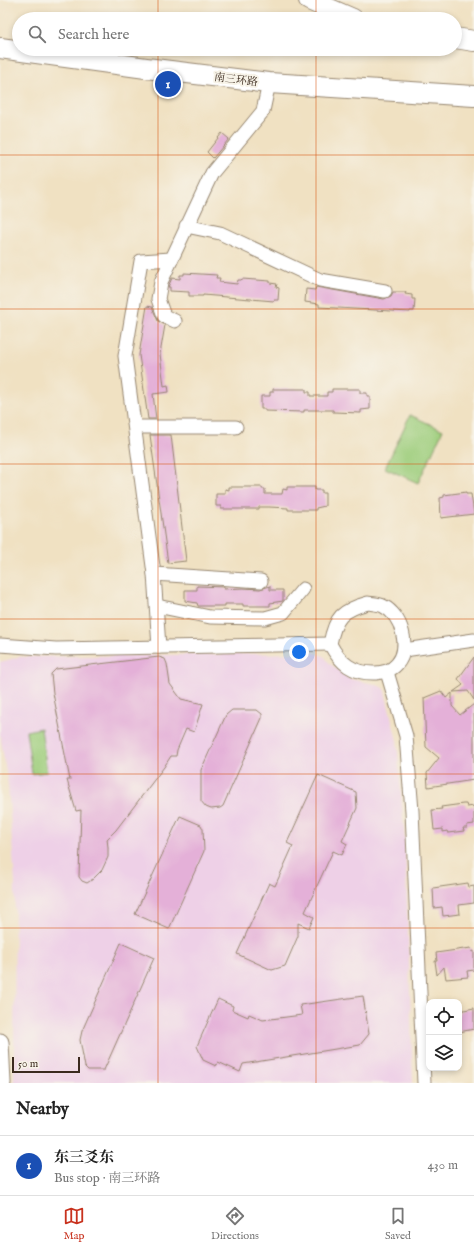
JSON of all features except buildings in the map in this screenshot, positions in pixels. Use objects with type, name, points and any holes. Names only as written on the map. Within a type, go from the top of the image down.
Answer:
[{"type":"highway","points":[[309,0],[337,12]]},
{"type":"highway","points":[[462,39],[474,41]]},
{"type":"highway","name":"南三环路","points":[[0,48],[12,50]]},
{"type":"highway","name":"南三环路","points":[[58,56],[269,83],[474,96]]},
{"type":"main road","points":[[0,1042],[2,1083]]},
{"type":"street","points":[[175,322],[164,316],[158,299],[161,282],[212,173],[263,111],[269,83]]},
{"type":"street","points":[[186,226],[220,233],[320,280],[385,291]]},
{"type":"street","points":[[159,647],[154,574],[125,356],[141,261],[171,259]]},
{"type":"street","points":[[135,427],[236,427]]},
{"type":"street","points":[[154,574],[262,581]]},
{"type":"street","points":[[157,606],[210,617],[265,618],[283,613],[303,589]]},
{"type":"street","points":[[368,603],[383,606],[394,615],[402,628],[404,650],[398,664],[387,672],[369,673],[359,672],[349,667],[338,658],[330,644],[332,630],[346,610],[368,603]]},
{"type":"street","points":[[404,650],[474,640]]},
{"type":"street","points":[[0,645],[56,649],[330,644]]},
{"type":"street","points":[[387,672],[406,736],[412,819],[424,1083]]},
{"type":"shaded area","points":[[314,653],[324,656],[330,664],[350,679],[374,684],[384,688],[397,741],[405,842],[413,1083],[14,1083],[15,883],[8,784],[0,734],[0,662],[19,657]]},
{"type":"green space","points":[[410,415],[443,430],[418,483],[385,468]]},
{"type":"green space","points":[[41,728],[47,772],[32,774],[26,731]]},
{"type":"place","name":"东三爻东","points":[[168,84]]}]
